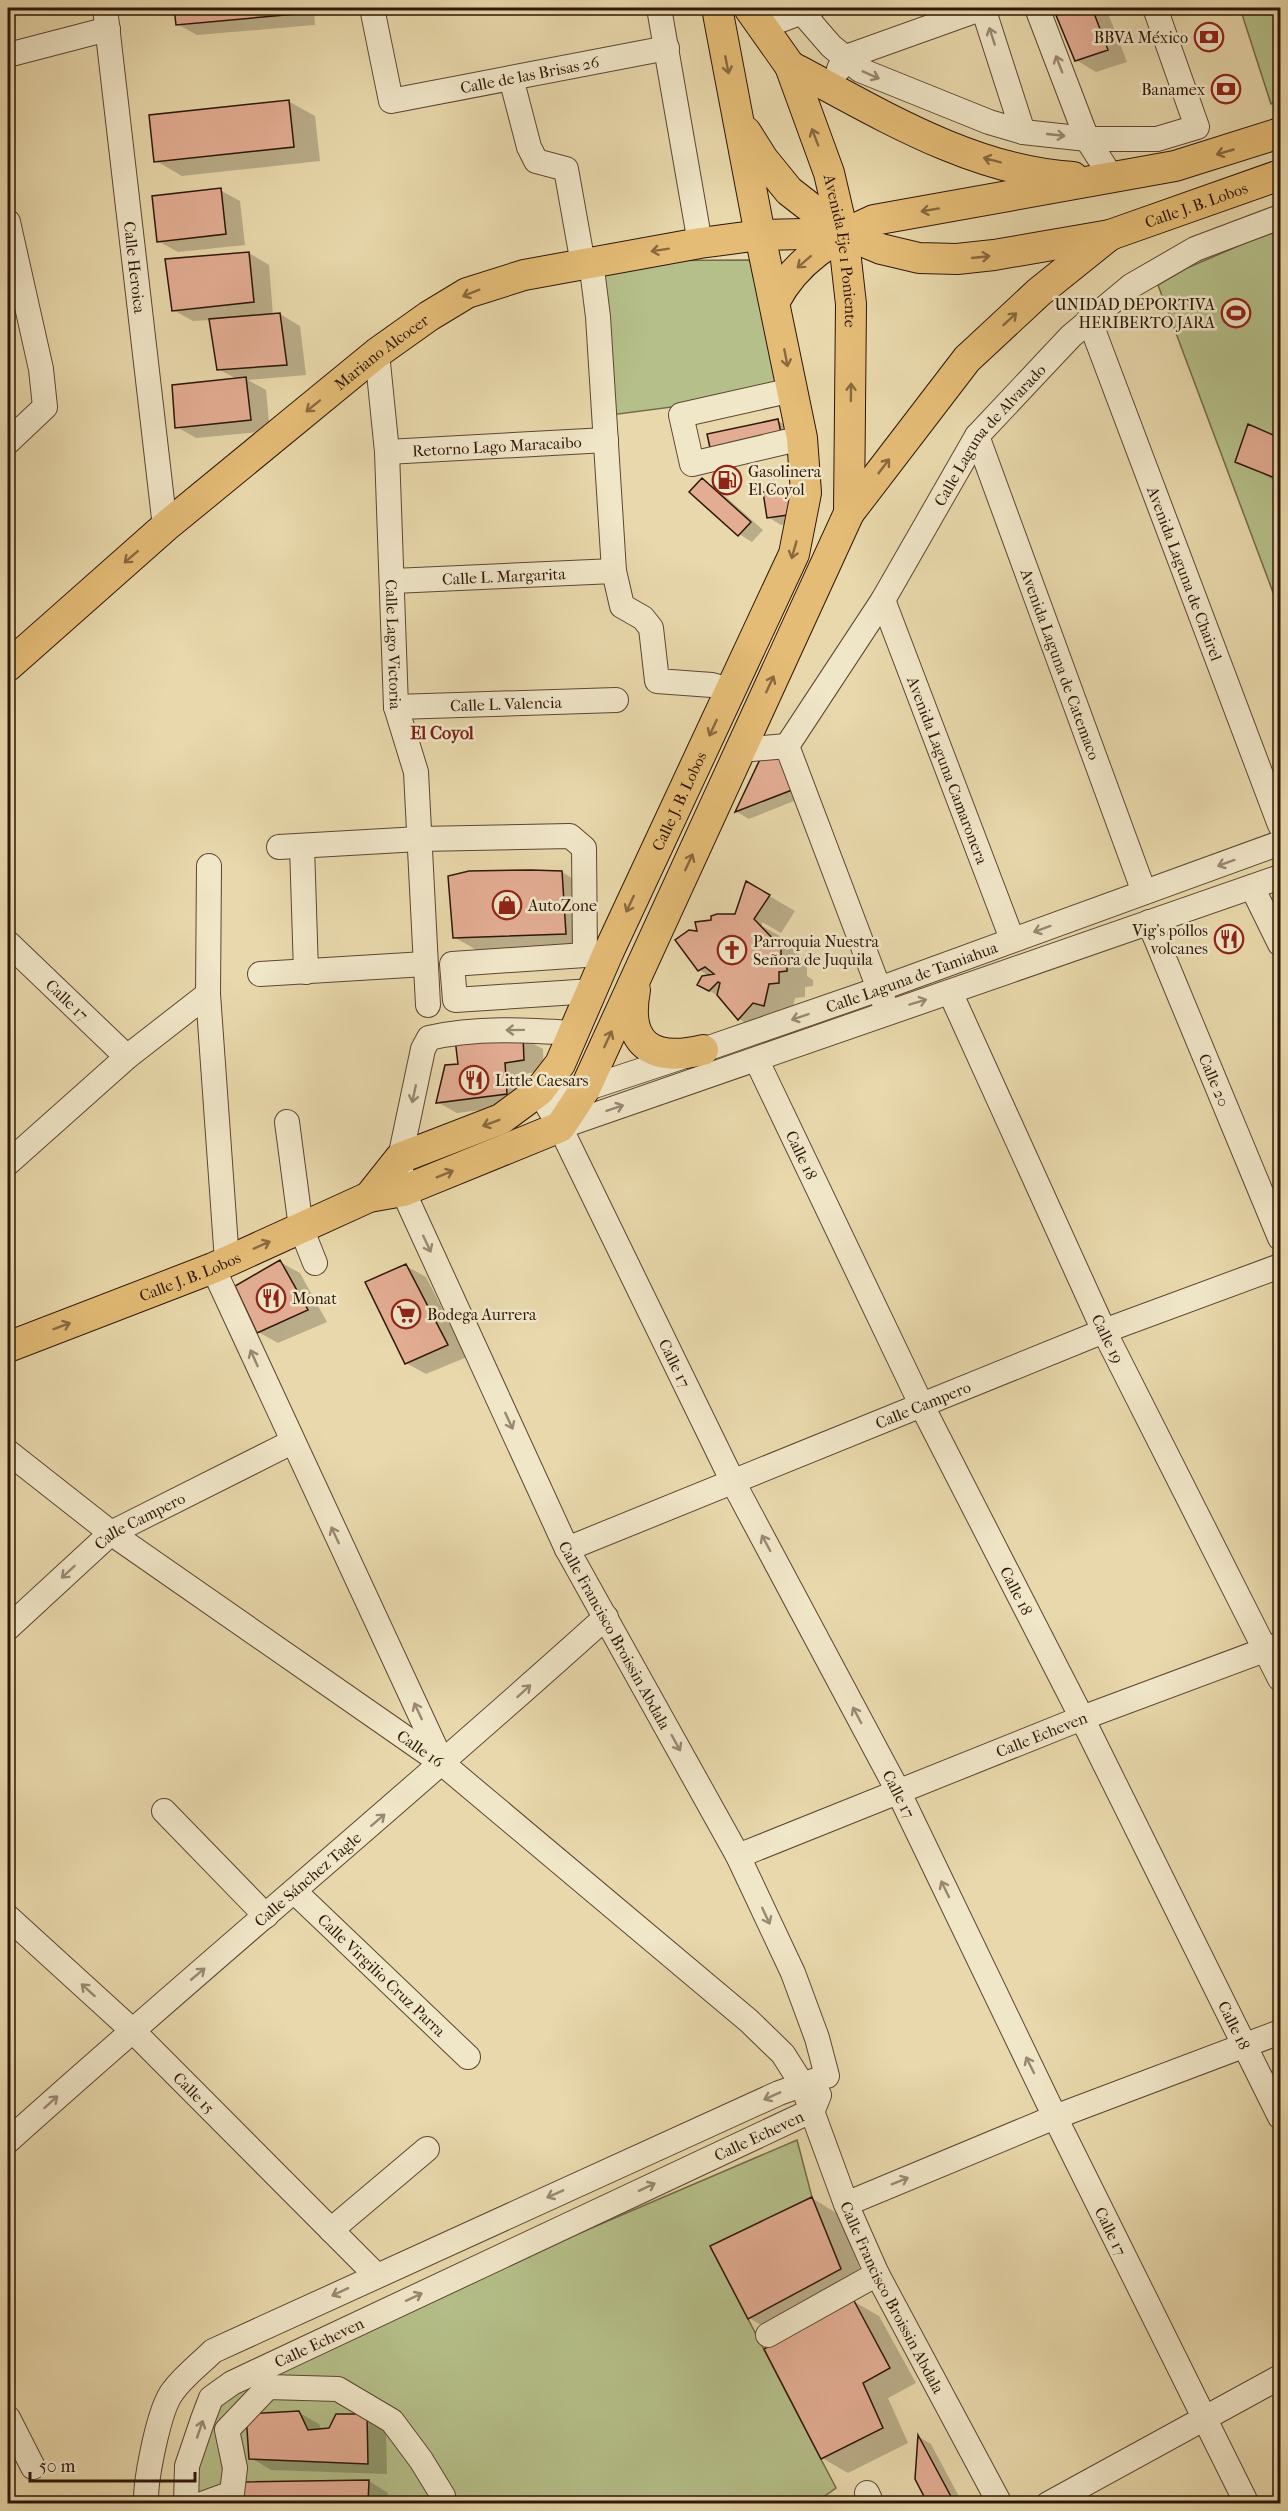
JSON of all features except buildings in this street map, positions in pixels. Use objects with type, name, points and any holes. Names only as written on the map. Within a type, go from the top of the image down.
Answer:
[{"type":"main road","points":[[717,8],[760,235],[775,301]]},
{"type":"main road","name":"Avenida Eje 1 Poniente","points":[[756,17],[790,66],[829,173],[843,233],[851,304],[849,513]]},
{"type":"main road","points":[[790,66],[928,139],[982,157],[1046,173],[1112,178]]},
{"type":"main road","points":[[737,116],[763,159],[789,191],[843,233],[881,249],[919,258],[957,259],[1110,235]]},
{"type":"main road","points":[[775,301],[784,282],[802,263],[843,233],[874,220],[1175,166],[1281,133]]},
{"type":"main road","name":"Calle J. B. Lobos","points":[[1110,235],[1281,175]]},
{"type":"main road","name":"Mariano Alcocer","points":[[8,666],[165,527],[377,353],[429,316],[467,293],[524,275],[700,243],[760,235],[843,233]]},
{"type":"main road","points":[[560,1127],[585,1089],[849,513],[967,359],[1039,292],[1110,235]]},
{"type":"main road","name":"Calle J. B. Lobos","points":[[369,1197],[400,1158],[501,1119],[539,1091],[560,1064],[592,991],[596,954],[731,690],[794,554],[806,493],[802,438],[775,301]]},
{"type":"main road","points":[[640,968],[633,1020],[635,1033],[642,1044],[651,1050],[667,1053],[703,1050]]},
{"type":"main road","name":"Calle J. B. Lobos","points":[[8,1347],[220,1264],[369,1197],[403,1191],[560,1127]]},
{"type":"street","name":"Calle de las Brisas 26","points":[[372,8],[391,100],[667,48]]},
{"type":"street","points":[[659,8],[700,243]]},
{"type":"street","points":[[828,86],[846,57],[983,8],[1023,132]]},
{"type":"street","points":[[1037,8],[1087,139],[1112,178]]},
{"type":"street","points":[[756,17],[804,9],[860,70],[912,93],[989,122],[1023,132],[1087,139],[1157,139],[1197,127],[1155,8]]},
{"type":"street","points":[[8,55],[106,19]]},
{"type":"street","name":"Calle Heroica","points":[[106,19],[165,527]]},
{"type":"street","points":[[511,78],[529,147],[537,161],[566,169],[587,262],[598,317],[614,571],[622,606],[643,618],[651,628],[657,681],[731,690]]},
{"type":"street","name":"Calle Laguna de Alvarado","points":[[787,747],[883,600],[977,436],[1089,319],[1131,286],[1195,249],[1281,217]]},
{"type":"street","points":[[8,222],[13,271],[41,369],[45,407],[8,442]]},
{"type":"street","name":"Avenida Laguna de Chairel","points":[[1089,319],[1281,825]]},
{"type":"street","name":"Calle Lago Victoria","points":[[377,353],[387,452],[396,707],[416,772],[428,1005]]},
{"type":"street","points":[[779,393],[681,415],[692,464],[802,438]]},
{"type":"street","name":"Avenida Laguna de Catemaco","points":[[977,436],[1143,892]]},
{"type":"street","name":"Retorno Lago Maracaibo","points":[[387,452],[606,440]]},
{"type":"street","name":"Calle L. Margarita","points":[[393,581],[614,571]]},
{"type":"street","name":"Avenida Laguna Camaronera","points":[[883,600],[1012,939]]},
{"type":"street","name":"Calle L. Valencia","points":[[396,707],[616,700]]},
{"type":"street","points":[[740,750],[787,747],[888,1011]]},
{"type":"street","points":[[306,972],[290,846],[419,839],[570,836],[584,848],[596,954],[452,964],[455,1000],[592,991]]},
{"type":"street","name":"Calle Laguna de Tamiahua","points":[[539,1091],[585,1089],[703,1050],[879,989],[1281,843]]},
{"type":"street","points":[[209,866],[208,994],[220,1264],[291,1442],[442,1764]]},
{"type":"street","name":"Calle Laguna de Tamiahua","points":[[560,1127],[757,1061],[888,1011],[950,992],[1281,876]]},
{"type":"street","points":[[1252,887],[1278,932]]},
{"type":"street","name":"Calle 20","points":[[1149,922],[1281,1238]]},
{"type":"street","name":"Calle 17","points":[[8,943],[127,1057]]},
{"type":"street","points":[[260,975],[425,964]]},
{"type":"street","name":"Calle 19","points":[[950,992],[1104,1332],[1273,1647],[1281,1679]]},
{"type":"street","points":[[8,1163],[127,1057],[208,994]]},
{"type":"street","points":[[400,1158],[423,1049],[429,1038],[445,1034],[518,1030],[573,1033]]},
{"type":"street","name":"Calle 18","points":[[757,1061],[921,1404],[1082,1718],[1281,2117]]},
{"type":"street","name":"Calle 17","points":[[539,1091],[560,1127],[733,1482],[898,1791],[1055,2117],[1247,2504]]},
{"type":"street","points":[[287,1122],[301,1228],[315,1263]]},
{"type":"street","name":"Calle Francisco Broissin Abdala","points":[[400,1158],[403,1191],[567,1549],[738,1856],[793,1973],[817,2038],[826,2076]]},
{"type":"street","name":"Calle Campero","points":[[567,1549],[921,1404],[1281,1266]]},
{"type":"street","name":"Calle Campero","points":[[8,1628],[111,1533],[291,1442]]},
{"type":"street","name":"Calle 16","points":[[8,1452],[111,1533],[442,1764],[749,2021],[783,2054],[802,2084]]},
{"type":"street","name":"Calle Sánchez Tagle","points":[[8,2141],[132,2030],[442,1764],[606,1617]]},
{"type":"street","name":"Calle Echeven","points":[[738,1856],[1082,1718],[1273,1647]]},
{"type":"street","points":[[164,1811],[266,1916]]},
{"type":"street","name":"Calle Virgilio Cruz Parra","points":[[295,1892],[468,2057]]},
{"type":"street","name":"Calle 15","points":[[8,1917],[132,2030],[376,2275]]},
{"type":"street","points":[[846,2204],[1055,2117],[1281,2032]]},
{"type":"street","name":"Calle Echeven","points":[[146,2504],[155,2441],[171,2392],[213,2351],[594,2176],[802,2084],[826,2076]]},
{"type":"street","name":"Calle Echeven","points":[[186,2504],[187,2466],[211,2398],[232,2383],[813,2110],[826,2076]]},
{"type":"street","name":"Calle Francisco Broissin Abdala","points":[[802,2084],[846,2204],[877,2274],[999,2504]]},
{"type":"street","points":[[331,2230],[427,2149]]},
{"type":"street","points":[[594,2176],[609,2205]]},
{"type":"street","points":[[768,2335],[877,2274]]},
{"type":"street","points":[[1048,2504],[1205,2421],[1281,2377]]},
{"type":"street","points":[[202,2504],[232,2493],[235,2468],[227,2430],[268,2387],[338,2389],[392,2421],[421,2460],[443,2496],[444,2504]]},
{"type":"street","points":[[8,2418],[33,2467]]},
{"type":"green space","points":[[1240,8],[1280,8],[1280,100],[1271,104]]},
{"type":"green space","points":[[1280,228],[1280,611],[1158,285],[1187,268]]},
{"type":"green space","points":[[750,260],[779,393],[603,416],[591,261]]},
{"type":"green space","points":[[797,2140],[812,2197],[710,2246],[836,2488],[815,2503],[187,2504],[203,2419],[271,2365]]},
{"type":"place","name":"BBVA México","points":[[1209,37]]},
{"type":"place","name":"Banamex","points":[[1226,89]]},
{"type":"place","name":"UNIDAD DEPORTIVA HERIBERTO JARA","points":[[1236,313]]},
{"type":"place","name":"Gasolinera El Coyol","points":[[727,480]]},
{"type":"place","name":"AutoZone","points":[[507,905]]},
{"type":"place","name":"Vig's pollos volcanes","points":[[1229,939]]},
{"type":"place","name":"Parroquia Nuestra Señora de Juquila","points":[[732,950]]},
{"type":"place","name":"Little Caesars","points":[[474,1080]]},
{"type":"place","name":"Monat","points":[[271,1298]]},
{"type":"place","name":"Bodega Aurrera","points":[[406,1314]]},
{"type":"district","name":"El Coyol","points":[[442,733]]}]
